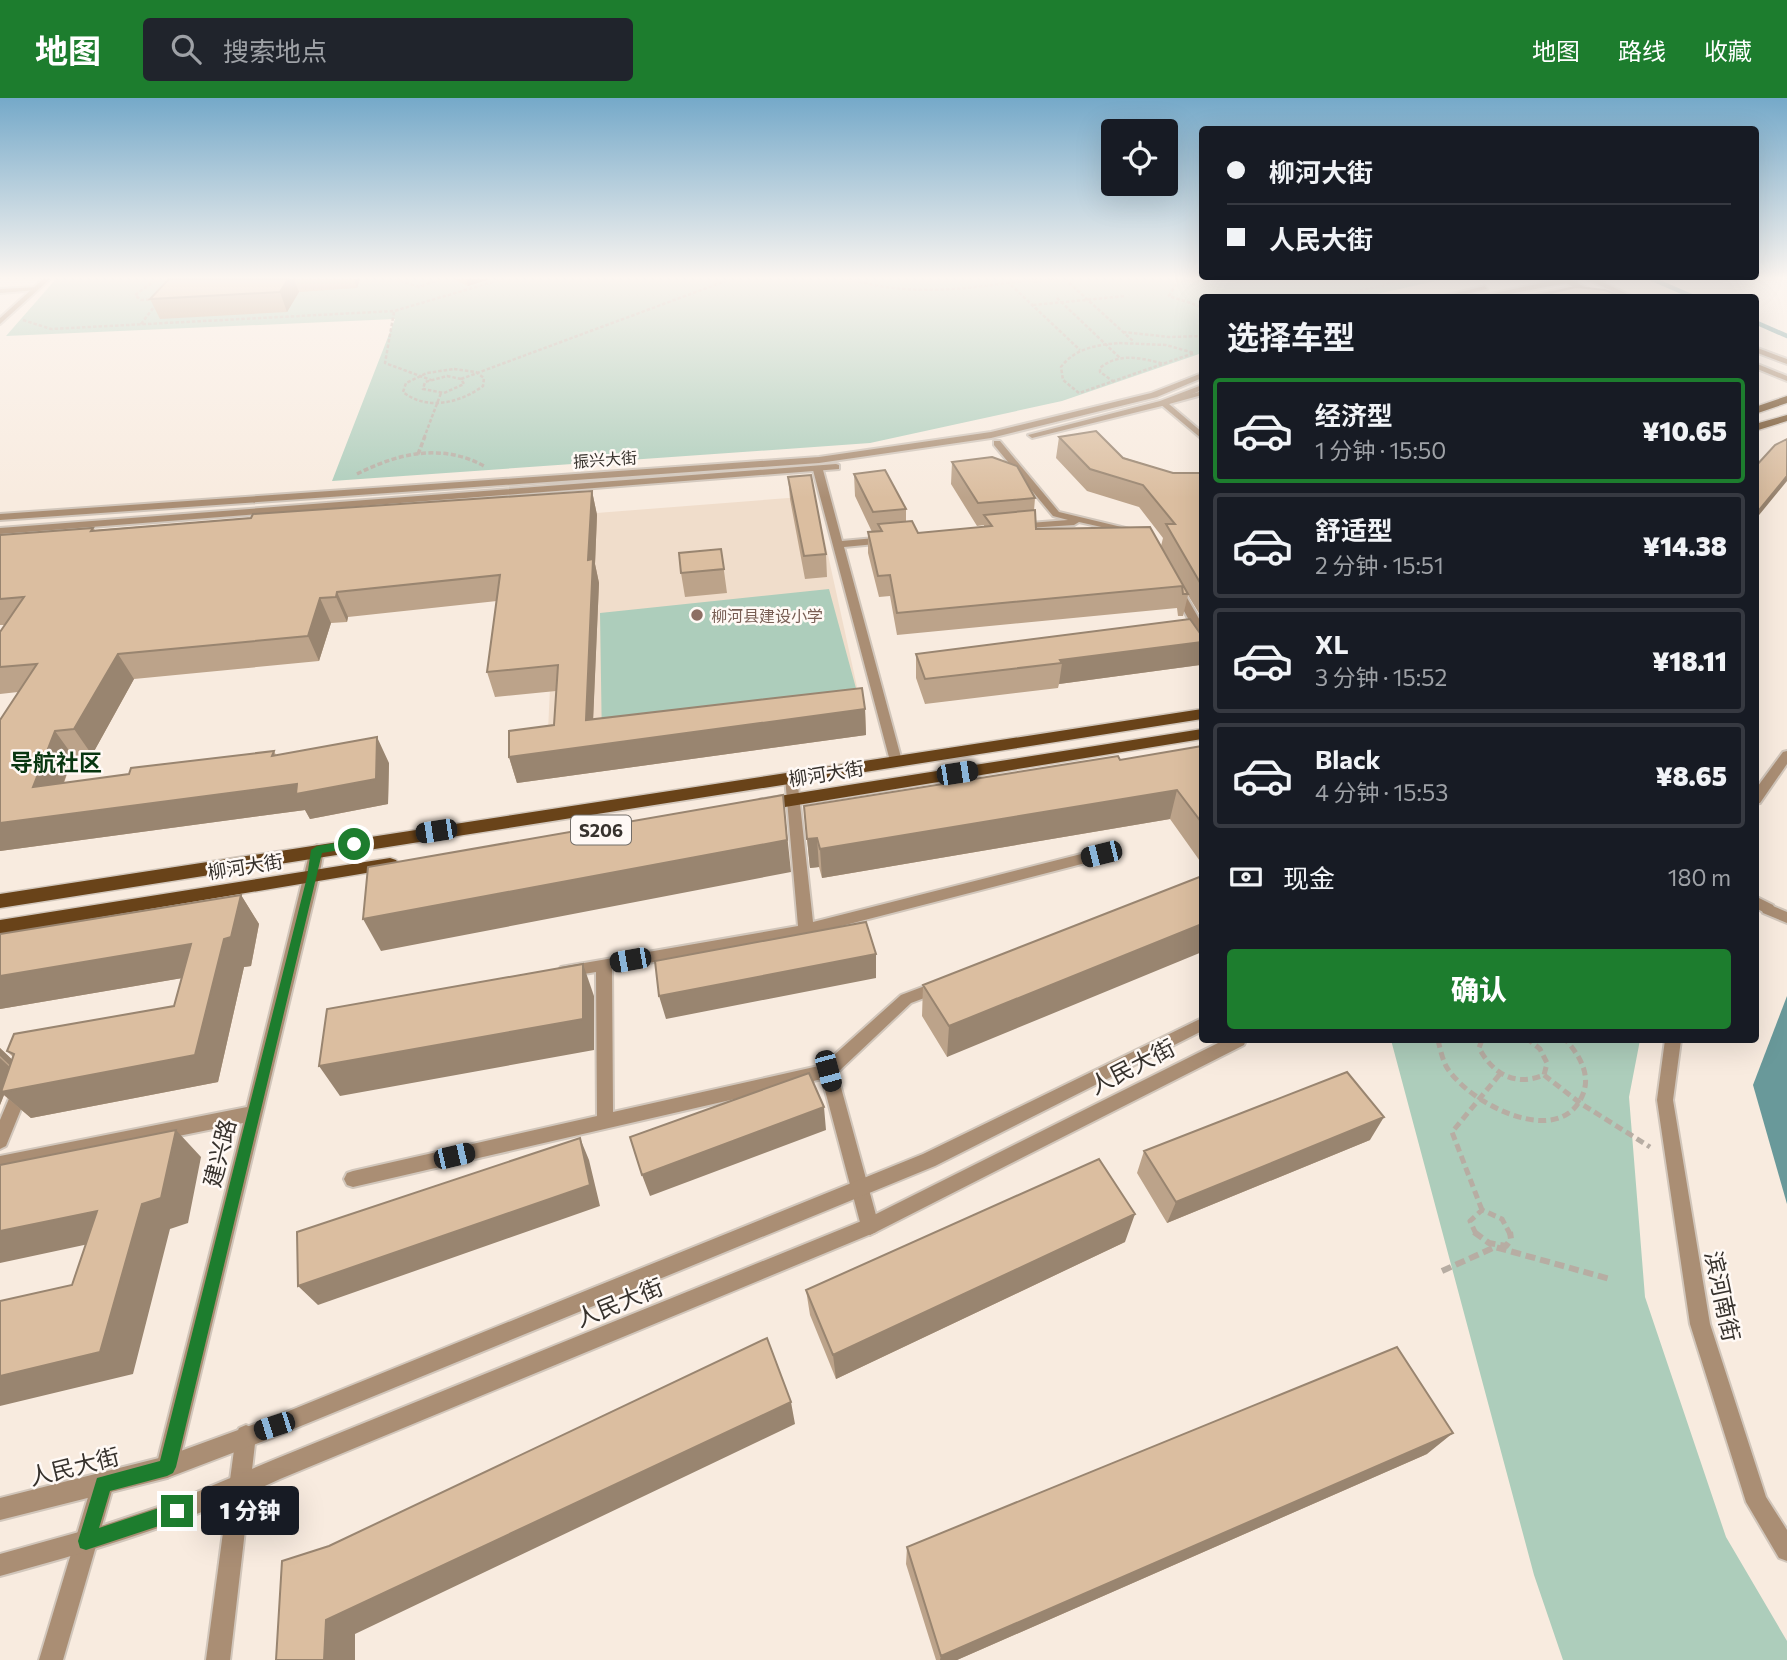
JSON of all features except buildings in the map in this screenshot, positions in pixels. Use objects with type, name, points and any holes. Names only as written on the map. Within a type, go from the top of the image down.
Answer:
[{"type":"main road","points":[[1759,410],[1787,399]]},
{"type":"main road","points":[[1759,427],[1787,418]]},
{"type":"main road","name":"柳河大街","points":[[0,901],[1199,714]]},
{"type":"main road","name":"柳河大街","points":[[740,808],[1199,734]]},
{"type":"main road","name":"柳河大街","points":[[0,927],[402,862]]},
{"type":"street","points":[[1762,352],[1787,362]]},
{"type":"street","points":[[1759,367],[1787,379]]},
{"type":"street","name":"振兴大街","points":[[0,517],[819,460],[991,435],[1154,395],[1199,376]]},
{"type":"street","name":"振兴大街","points":[[0,531],[818,470],[998,443],[1163,403],[1199,388]]},
{"type":"street","points":[[1163,403],[1199,394]]},
{"type":"street","points":[[1163,403],[1199,433]]},
{"type":"street","points":[[998,443],[1056,514],[1147,535]]},
{"type":"street","points":[[818,470],[896,761]]},
{"type":"street","points":[[1003,529],[1086,521]]},
{"type":"street","points":[[838,544],[893,539]]},
{"type":"street","points":[[1172,578],[1199,628]]},
{"type":"street","points":[[1759,794],[1787,755]]},
{"type":"street","points":[[791,777],[806,929]]},
{"type":"street","name":"建兴路","points":[[167,1467],[313,877],[317,850]]},
{"type":"street","points":[[549,974],[806,929],[1101,854]]},
{"type":"street","points":[[1762,905],[1787,918]]},
{"type":"street","points":[[604,965],[605,1122]]},
{"type":"street","points":[[353,1179],[828,1071],[906,999],[956,980]]},
{"type":"street","name":"人民大街","points":[[0,1510],[167,1467],[286,1421],[859,1186],[929,1160],[1199,1025]]},
{"type":"street","name":"人民大街","points":[[0,1566],[86,1541],[239,1488],[273,1471],[870,1226],[1232,1043]]},
{"type":"street","name":"滨河南街","points":[[1673,1043],[1665,1100],[1700,1324],[1757,1502],[1787,1550]]},
{"type":"street","points":[[0,1141],[28,1071]]},
{"type":"street","points":[[828,1071],[870,1226]]},
{"type":"street","points":[[0,1164],[254,1113]]},
{"type":"street","points":[[218,1660],[246,1435]]},
{"type":"street","points":[[51,1660],[103,1484]]},
{"type":"path","points":[[387,352],[385,363],[431,380]]},
{"type":"path","points":[[461,379],[464,381],[461,387],[441,393],[423,389],[425,383],[431,380],[447,376],[461,379],[531,352]]},
{"type":"path","points":[[1079,352],[1061,367],[1063,380],[1079,393],[1115,383],[1194,353],[1190,352]]},
{"type":"path","points":[[1114,352],[1121,358]]},
{"type":"path","points":[[1115,383],[1103,376],[1100,369],[1107,362],[1121,358],[1139,358],[1164,364]]},
{"type":"path","points":[[454,369],[476,372],[484,378],[481,388],[463,397],[438,402],[417,401],[405,395],[403,389],[406,383],[419,375],[454,369]]},
{"type":"path","points":[[418,454],[441,393]]},
{"type":"path","points":[[357,474],[391,459],[418,454],[457,455],[484,466]]},
{"type":"path","points":[[1438,1043],[1440,1056],[1448,1072],[1477,1100],[1516,1118],[1536,1120],[1562,1116],[1580,1103],[1586,1091],[1582,1062],[1568,1043]]},
{"type":"path","points":[[1481,1043],[1479,1048],[1486,1062],[1500,1074],[1516,1081],[1533,1082],[1544,1075],[1547,1063],[1540,1049],[1533,1043]]},
{"type":"path","points":[[1482,1210],[1452,1132],[1500,1074]]},
{"type":"path","points":[[1544,1075],[1580,1103],[1674,1162]]},
{"type":"path","points":[[1442,1271],[1495,1247],[1506,1246],[1511,1239],[1510,1229],[1504,1219],[1493,1212],[1482,1210],[1475,1213],[1471,1228],[1477,1236],[1495,1247],[1610,1279]]},
{"type":"shaded area","name":"柳河县建设小学","points":[[815,496],[863,714],[547,752],[558,516]]},
{"type":"green space","points":[[382,352],[1199,352],[1062,401],[870,443],[332,481]]},
{"type":"green space","points":[[829,589],[863,714],[602,745],[600,613]]},
{"type":"green space","points":[[1392,1043],[1639,1043],[1629,1097],[1645,1297],[1726,1537],[1787,1641],[1787,1660],[1563,1660],[1534,1575]]},
{"type":"water","points":[[1787,996],[1787,1204],[1753,1085]]},
{"type":"place","name":"柳河县建设小学","points":[[697,615]]},
{"type":"district","name":"导航社区","points":[[56,762]]},
{"type":"route","points":[[177,1511],[86,1541],[103,1484],[167,1467],[313,877],[317,850],[354,844]]}]
